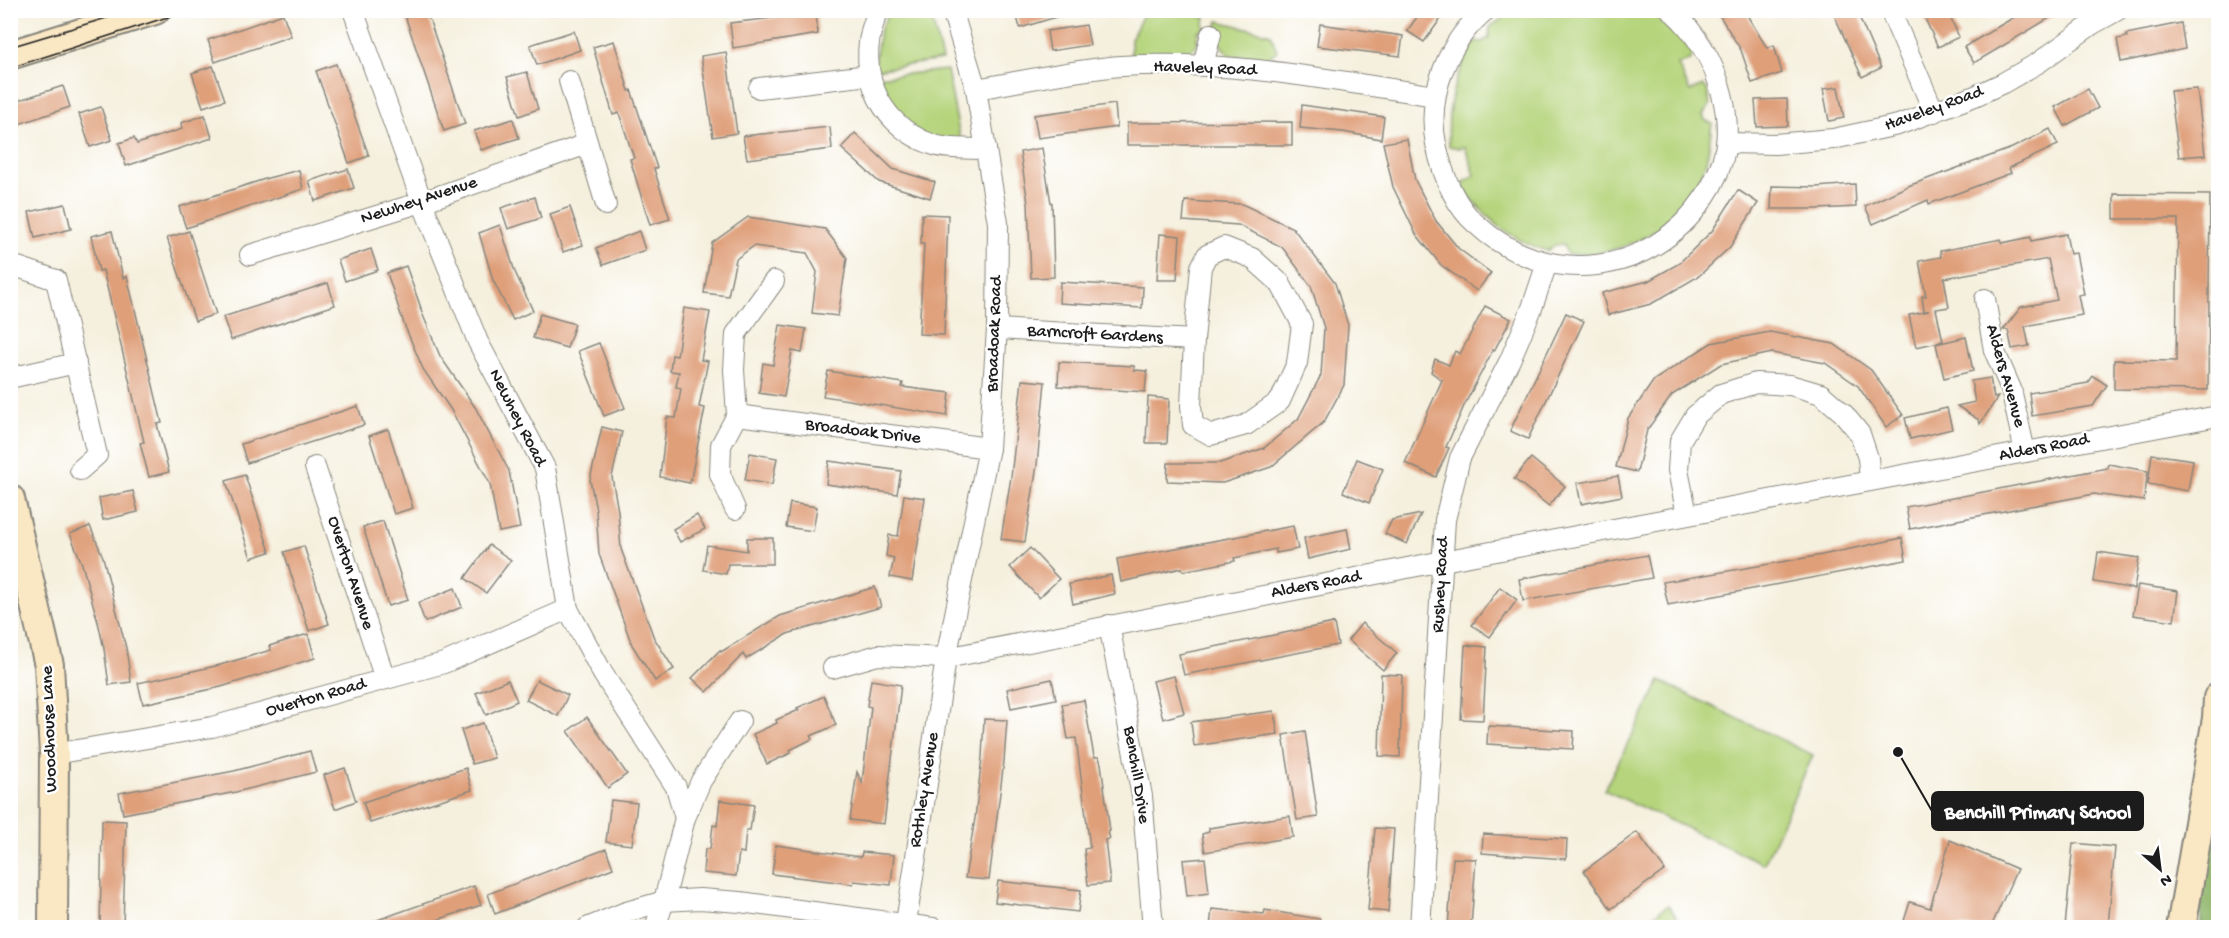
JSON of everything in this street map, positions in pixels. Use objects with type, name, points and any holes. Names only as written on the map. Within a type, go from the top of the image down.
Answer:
[{"type":"street","points":[[10,55],[155,10]]},
{"type":"street","name":"Newhey Road","points":[[353,10],[422,202],[478,342],[545,468],[568,609],[603,674],[676,788],[685,818]]},
{"type":"street","points":[[879,10],[868,45],[868,75],[874,93],[890,115],[915,137],[933,145],[986,149]]},
{"type":"street","name":"Broadoak Road","points":[[946,658],[989,448],[997,329],[998,224],[976,89],[952,10]]},
{"type":"street","points":[[1486,10],[1473,21],[1453,48],[1435,96],[1433,120],[1438,155],[1456,199],[1474,224],[1512,250],[1547,262],[1583,267],[1610,263],[1644,252],[1684,225],[1713,185],[1728,143],[1725,106],[1719,81],[1694,35],[1671,10]]},
{"type":"street","points":[[1890,10],[1934,112]]},
{"type":"street","name":"Haveley Road","points":[[1728,143],[1775,144],[1833,139],[1898,125],[2003,83],[2038,63],[2091,25],[2118,10]]},
{"type":"street","points":[[1203,65],[1211,34]]},
{"type":"street","name":"Haveley Road","points":[[976,89],[1094,69],[1203,65],[1299,74],[1435,96]]},
{"type":"street","points":[[759,88],[868,75]]},
{"type":"street","points":[[568,81],[606,205]]},
{"type":"street","name":"Newhey Avenue","points":[[250,255],[422,202],[587,144]]},
{"type":"street","points":[[1224,248],[1252,258],[1281,282],[1302,324],[1297,363],[1281,401],[1246,424],[1211,435],[1193,425],[1191,406],[1194,340],[1201,267],[1207,255],[1224,248]]},
{"type":"street","name":"Rushey Road","points":[[1420,927],[1445,520],[1460,458],[1509,360],[1532,308],[1547,262]]},
{"type":"street","points":[[18,267],[56,280],[97,455],[80,470]]},
{"type":"street","points":[[735,509],[720,474],[721,445],[737,415],[734,370],[736,334],[774,281]]},
{"type":"street","name":"Alders Avenue","points":[[1985,299],[1994,350],[2011,389],[2025,452]]},
{"type":"street","name":"Barncroft Gardens","points":[[997,329],[1194,340]]},
{"type":"street","points":[[10,378],[76,363]]},
{"type":"street","points":[[1687,515],[1678,470],[1680,441],[1695,416],[1721,394],[1756,383],[1790,386],[1821,394],[1843,413],[1860,434],[1868,458],[1870,480]]},
{"type":"street","name":"Broadoak Drive","points":[[737,415],[989,448]]},
{"type":"street","name":"Alders Road","points":[[832,668],[878,655],[946,658],[1443,561],[2218,416]]},
{"type":"street","name":"Overton Avenue","points":[[315,467],[385,679]]},
{"type":"street","name":"Woodhouse Lane","points":[[10,499],[49,665],[54,754],[53,927]]},
{"type":"street","name":"Overton Road","points":[[54,754],[212,727],[444,663],[568,609]]},
{"type":"street","name":"Benchill Drive","points":[[1109,625],[1142,796],[1153,927]]},
{"type":"street","name":"Rothley Avenue","points":[[906,923],[946,658]]},
{"type":"street","points":[[2181,927],[2217,718],[2218,698]]},
{"type":"street","points":[[655,927],[685,818],[701,781],[740,721]]},
{"type":"street","points":[[587,927],[664,901],[700,899],[933,927]]},
{"type":"green space","points":[[1647,10],[1680,38],[1692,53],[1691,59],[1678,65],[1690,91],[1703,86],[1707,89],[1710,105],[1703,115],[1705,120],[1712,124],[1705,165],[1696,186],[1684,205],[1669,220],[1632,243],[1611,250],[1567,254],[1563,244],[1555,245],[1547,251],[1521,241],[1499,227],[1471,198],[1463,187],[1464,182],[1475,175],[1465,147],[1449,146],[1449,117],[1453,91],[1475,41],[1482,42],[1489,38],[1490,27],[1509,14],[1518,11]]},
{"type":"green space","points":[[890,11],[930,11],[942,60],[874,70],[880,29]]},
{"type":"green space","points":[[1145,11],[1180,11],[1205,17],[1203,31],[1198,31],[1197,44],[1186,55],[1131,60],[1131,39]]},
{"type":"green space","points":[[1218,21],[1271,34],[1277,51],[1266,59],[1229,55],[1214,37]]},
{"type":"green space","points":[[947,70],[961,142],[935,142],[904,126],[876,77]]},
{"type":"green space","points":[[1660,681],[1813,755],[1764,864],[1604,790]]},
{"type":"green space","points":[[2218,795],[2218,927],[2201,928],[2203,877]]},
{"type":"green space","points":[[1668,905],[1684,927],[1643,927],[1641,925]]},
{"type":"building","points":[[403,10],[426,10],[465,124],[444,131]]},
{"type":"building","points":[[1015,10],[1065,10],[1066,14],[1020,28]]},
{"type":"building","points":[[1422,10],[1447,10],[1424,42],[1407,31]]},
{"type":"building","points":[[1716,10],[1744,10],[1767,48],[1774,45],[1782,73],[1752,83],[1741,50]]},
{"type":"building","points":[[1832,10],[1856,10],[1881,68],[1862,77]]},
{"type":"building","points":[[1921,10],[1947,10],[1959,37],[1938,47]]},
{"type":"building","points":[[2026,10],[2063,10],[1974,63],[1964,47]]},
{"type":"building","points":[[816,13],[818,34],[733,48],[730,23]]},
{"type":"building","points":[[283,14],[291,36],[215,62],[208,40]]},
{"type":"building","points":[[2181,23],[2185,49],[2121,62],[2117,39],[2127,37],[2126,34]]},
{"type":"building","points":[[1320,24],[1403,36],[1400,56],[1317,46]]},
{"type":"building","points":[[1086,25],[1090,45],[1050,51],[1047,31]]},
{"type":"building","points":[[574,31],[580,50],[537,65],[530,45]]},
{"type":"building","points":[[614,41],[629,91],[631,90],[657,168],[654,169],[670,219],[650,225],[630,159],[634,158],[619,113],[613,115],[593,47]]},
{"type":"building","points":[[726,52],[737,133],[713,137],[701,56]]},
{"type":"building","points":[[336,64],[369,156],[349,163],[316,71]]},
{"type":"building","points":[[213,66],[225,100],[203,107],[192,73]]},
{"type":"building","points":[[527,72],[538,109],[519,116],[507,77]]},
{"type":"building","points":[[63,86],[70,107],[10,127],[10,103]]},
{"type":"building","points":[[1838,87],[1844,118],[1829,121],[1823,89]]},
{"type":"building","points":[[2088,89],[2098,108],[2065,126],[2055,107]]},
{"type":"building","points":[[2197,89],[2205,155],[2179,157],[2170,91]]},
{"type":"building","points":[[1787,99],[1788,126],[1757,127],[1755,100]]},
{"type":"building","points":[[1115,104],[1117,127],[1038,138],[1034,115]]},
{"type":"building","points":[[1302,105],[1384,117],[1381,139],[1343,132],[1300,128]]},
{"type":"building","points":[[101,107],[112,140],[90,147],[79,114]]},
{"type":"building","points":[[205,115],[212,138],[126,166],[119,143],[134,138],[137,144],[182,129],[181,123]]},
{"type":"building","points":[[513,119],[519,138],[481,150],[474,131]]},
{"type":"building","points":[[1292,122],[1292,145],[1127,145],[1127,123]]},
{"type":"building","points":[[830,127],[832,149],[747,159],[743,136]]},
{"type":"building","points":[[2050,129],[2058,145],[2009,168],[2011,173],[1929,204],[1928,200],[1873,224],[1865,206],[1908,186],[2012,148]]},
{"type":"building","points":[[855,133],[893,169],[935,182],[930,198],[879,182],[841,148]]},
{"type":"building","points":[[1407,139],[1415,180],[1436,221],[1459,249],[1491,273],[1477,291],[1441,265],[1416,234],[1393,187],[1383,143]]},
{"type":"building","points":[[1042,148],[1052,203],[1054,277],[1031,278],[1028,203],[1020,152]]},
{"type":"building","points":[[348,169],[354,188],[315,201],[309,181]]},
{"type":"building","points":[[299,170],[303,189],[186,228],[179,207]]},
{"type":"building","points":[[1855,184],[1856,207],[1771,209],[1772,186],[1816,187]]},
{"type":"building","points":[[1738,190],[1758,203],[1730,247],[1699,276],[1651,304],[1608,315],[1602,293],[1648,281],[1678,264],[1712,231]]},
{"type":"building","points":[[2114,194],[2210,195],[2208,390],[2114,389],[2114,360],[2176,361],[2178,219],[2114,219]]},
{"type":"building","points":[[535,197],[541,218],[508,229],[501,208]]},
{"type":"building","points":[[1185,201],[1242,204],[1293,228],[1335,283],[1348,325],[1344,385],[1324,422],[1271,467],[1223,483],[1167,481],[1168,463],[1220,463],[1264,448],[1298,419],[1321,375],[1324,328],[1311,286],[1282,247],[1238,225],[1183,221]]},
{"type":"building","points":[[65,204],[71,229],[35,238],[29,212]]},
{"type":"building","points":[[570,207],[583,245],[563,252],[550,214]]},
{"type":"building","points":[[922,214],[948,215],[944,335],[919,334],[924,244],[921,244]]},
{"type":"building","points":[[748,217],[825,229],[847,258],[838,316],[812,313],[817,272],[807,253],[754,246],[736,259],[728,296],[704,293],[712,243]]},
{"type":"building","points":[[500,225],[515,272],[533,311],[513,320],[493,280],[479,233]]},
{"type":"building","points":[[112,231],[123,278],[127,276],[162,423],[157,424],[169,472],[149,477],[140,443],[144,442],[103,270],[99,271],[91,236]]},
{"type":"building","points":[[189,231],[216,314],[195,321],[167,238]]},
{"type":"building","points":[[639,231],[645,250],[603,265],[596,248]]},
{"type":"building","points":[[1160,234],[1180,236],[1177,280],[1157,280]]},
{"type":"building","points":[[2066,234],[2070,254],[2076,253],[2084,294],[2078,295],[2082,315],[2025,326],[2029,346],[2012,349],[2008,330],[2003,330],[2021,307],[2057,300],[2048,259],[1944,278],[1949,307],[1936,309],[1943,341],[1916,347],[1909,315],[1929,311],[1924,311],[1922,296],[1926,296],[1919,261],[1941,257],[1940,251],[2001,239],[2002,243],[2031,237],[2031,241]]},
{"type":"building","points":[[371,249],[378,270],[345,281],[338,260]]},
{"type":"building","points":[[406,266],[440,356],[475,407],[509,471],[520,528],[499,532],[490,484],[451,410],[423,369],[404,324],[387,273]]},
{"type":"building","points":[[1060,282],[1143,287],[1142,308],[1059,303]]},
{"type":"building","points":[[328,283],[335,305],[231,340],[223,317]]},
{"type":"building","points":[[1485,306],[1511,319],[1464,406],[1436,477],[1405,463],[1442,380],[1431,372],[1435,359],[1449,365],[1455,351],[1460,354]]},
{"type":"building","points":[[684,308],[710,312],[701,360],[708,361],[699,407],[705,408],[690,483],[660,477],[667,417],[676,418],[681,388],[676,387],[679,372],[670,371],[672,355],[677,356]]},
{"type":"building","points":[[1566,313],[1584,321],[1528,439],[1510,431]]},
{"type":"building","points":[[540,314],[575,324],[567,348],[533,338]]},
{"type":"building","points":[[780,325],[806,329],[802,353],[792,351],[784,397],[759,393],[763,363],[773,365]]},
{"type":"building","points":[[1770,332],[1834,344],[1871,370],[1903,415],[1886,427],[1858,386],[1825,363],[1772,353],[1721,364],[1672,395],[1647,430],[1637,472],[1616,467],[1628,418],[1654,380],[1711,343]]},
{"type":"building","points":[[1966,337],[1973,371],[1944,378],[1936,344]]},
{"type":"building","points":[[599,343],[625,408],[604,416],[578,351]]},
{"type":"building","points":[[1059,362],[1134,366],[1134,370],[1147,371],[1145,392],[1058,386]]},
{"type":"building","points":[[828,371],[903,383],[902,387],[950,393],[947,416],[823,396]]},
{"type":"building","points":[[2093,376],[2107,385],[2093,406],[2032,416],[2029,393],[2088,383]]},
{"type":"building","points":[[1990,378],[1994,398],[1998,397],[1980,424],[1979,420],[1957,406],[1975,402],[1971,381]]},
{"type":"building","points":[[1022,380],[1045,382],[1037,465],[1025,542],[1001,539]]},
{"type":"building","points":[[1148,397],[1169,399],[1167,443],[1146,443]]},
{"type":"building","points":[[358,406],[364,425],[247,463],[241,444]]},
{"type":"building","points":[[1947,408],[1952,429],[1910,439],[1905,418]]},
{"type":"building","points":[[602,427],[622,432],[612,477],[621,549],[654,638],[674,669],[655,681],[632,645],[599,554],[596,510],[590,480]]},
{"type":"building","points":[[388,429],[413,508],[394,514],[369,436]]},
{"type":"building","points":[[750,453],[777,458],[772,485],[745,480]]},
{"type":"building","points":[[2152,454],[2193,460],[2188,491],[2148,484]]},
{"type":"building","points":[[1531,458],[1565,486],[1549,506],[1514,479]]},
{"type":"building","points":[[1357,459],[1383,469],[1369,503],[1343,492]]},
{"type":"building","points":[[829,461],[901,471],[897,494],[826,484]]},
{"type":"building","points":[[2108,464],[2148,471],[2144,501],[2094,494],[1910,529],[1906,507],[2107,468]]},
{"type":"building","points":[[245,475],[270,552],[251,558],[226,481]]},
{"type":"building","points":[[1618,476],[1622,496],[1581,504],[1577,483]]},
{"type":"building","points":[[133,491],[138,512],[103,520],[99,498]]},
{"type":"building","points":[[904,495],[925,498],[912,581],[890,577],[894,558],[886,556],[889,535],[898,536]]},
{"type":"building","points":[[790,503],[817,507],[813,531],[786,527]]},
{"type":"building","points":[[1421,514],[1407,544],[1385,534],[1392,520]]},
{"type":"building","points":[[697,515],[705,529],[680,542],[673,529]]},
{"type":"building","points":[[383,521],[408,600],[388,606],[363,527]]},
{"type":"building","points":[[90,526],[103,557],[126,648],[131,682],[109,685],[99,626],[82,564],[70,534]]},
{"type":"building","points":[[1293,526],[1298,549],[1276,553],[1276,549],[1234,558],[1235,561],[1183,571],[1182,568],[1121,582],[1117,559]]},
{"type":"building","points":[[1347,529],[1351,549],[1308,559],[1304,538]]},
{"type":"building","points":[[747,538],[773,538],[773,564],[728,564],[726,574],[703,570],[707,545],[747,551]]},
{"type":"building","points":[[1902,538],[1906,560],[1668,605],[1663,582],[1822,555]]},
{"type":"building","points":[[489,545],[511,560],[486,593],[465,578]]},
{"type":"building","points":[[304,546],[329,624],[309,631],[284,552]]},
{"type":"building","points":[[1030,548],[1059,579],[1039,598],[1010,567]]},
{"type":"building","points":[[2098,552],[2139,558],[2134,589],[2094,582]]},
{"type":"building","points":[[1647,555],[1652,578],[1523,601],[1519,579]]},
{"type":"building","points":[[1111,575],[1115,594],[1073,604],[1069,584]]},
{"type":"building","points":[[2138,585],[2178,591],[2174,621],[2133,615]]},
{"type":"building","points":[[875,587],[881,607],[787,634],[746,659],[743,654],[707,692],[692,678],[720,650],[721,652],[780,616]]},
{"type":"building","points":[[1500,587],[1517,600],[1490,637],[1472,625]]},
{"type":"building","points":[[455,588],[462,607],[425,622],[418,603]]},
{"type":"building","points":[[1334,623],[1338,645],[1184,675],[1179,654]]},
{"type":"building","points":[[1362,623],[1397,653],[1383,670],[1348,640]]},
{"type":"building","points":[[308,634],[315,658],[221,687],[143,704],[138,683],[220,665],[271,650],[269,646]]},
{"type":"building","points":[[1465,645],[1487,647],[1483,720],[1461,719]]},
{"type":"building","points":[[1381,674],[1402,675],[1400,757],[1379,756]]},
{"type":"building","points":[[1174,676],[1184,713],[1163,719],[1153,681]]},
{"type":"building","points":[[1052,679],[1056,699],[1011,708],[1007,689]]},
{"type":"building","points":[[508,680],[517,701],[486,715],[476,693]]},
{"type":"building","points":[[537,680],[568,695],[558,716],[526,700]]},
{"type":"building","points":[[871,680],[901,685],[884,824],[850,820],[857,772],[862,783],[871,707],[867,706]]},
{"type":"building","points":[[824,696],[836,725],[811,736],[812,739],[790,750],[791,753],[767,764],[753,734],[799,710],[797,708]]},
{"type":"building","points":[[1084,700],[1094,757],[1099,757],[1101,764],[1110,831],[1108,832],[1110,839],[1105,840],[1110,883],[1088,885],[1084,849],[1090,848],[1076,738],[1068,739],[1062,704]]},
{"type":"building","points":[[1274,711],[1278,734],[1194,746],[1191,722]]},
{"type":"building","points":[[587,717],[627,774],[608,788],[568,731]]},
{"type":"building","points":[[984,719],[1007,720],[989,880],[965,878],[975,818]]},
{"type":"building","points":[[483,723],[494,758],[472,764],[461,730]]},
{"type":"building","points":[[1488,726],[1574,731],[1573,749],[1487,744]]},
{"type":"building","points":[[1305,731],[1318,817],[1297,820],[1283,735]]},
{"type":"building","points":[[310,751],[316,772],[236,792],[123,814],[119,793],[234,771]]},
{"type":"building","points":[[345,768],[356,801],[335,809],[324,775]]},
{"type":"building","points":[[466,768],[472,790],[370,823],[363,802]]},
{"type":"building","points":[[611,800],[637,803],[632,845],[606,842]]},
{"type":"building","points":[[720,800],[754,805],[750,830],[746,830],[744,853],[739,852],[736,876],[703,873],[705,849],[710,849],[713,825],[717,826]]},
{"type":"building","points":[[1290,816],[1293,837],[1205,852],[1202,834],[1209,832],[1209,828]]},
{"type":"building","points":[[102,820],[126,821],[123,927],[100,927]]},
{"type":"building","points":[[1375,828],[1394,829],[1388,912],[1368,910]]},
{"type":"building","points":[[1637,832],[1665,870],[1611,909],[1584,871]]},
{"type":"building","points":[[1483,834],[1567,839],[1566,859],[1482,853]]},
{"type":"building","points":[[1950,840],[2017,869],[1991,927],[1902,927],[1910,902],[1930,908]]},
{"type":"building","points":[[2073,843],[2115,847],[2108,927],[2065,927]]},
{"type":"building","points":[[776,845],[861,857],[862,852],[894,855],[891,885],[854,881],[853,884],[772,874]]},
{"type":"building","points":[[606,849],[613,868],[495,914],[488,894]]},
{"type":"building","points":[[1205,858],[1209,893],[1187,896],[1183,860]]},
{"type":"building","points":[[1453,858],[1476,859],[1471,927],[1448,927]]},
{"type":"building","points":[[998,881],[1081,890],[1078,912],[995,902]]},
{"type":"building","points":[[474,886],[481,905],[417,927],[363,927],[363,925]]},
{"type":"building","points":[[1212,909],[1264,914],[1265,910],[1320,919],[1319,927],[1210,927]]},
{"type":"tram line","points":[[10,47],[133,10]]},
{"type":"tram line","points":[[10,68],[189,10]]},
{"type":"place","name":"Benchill Primary School","points":[[1898,752]]}]
